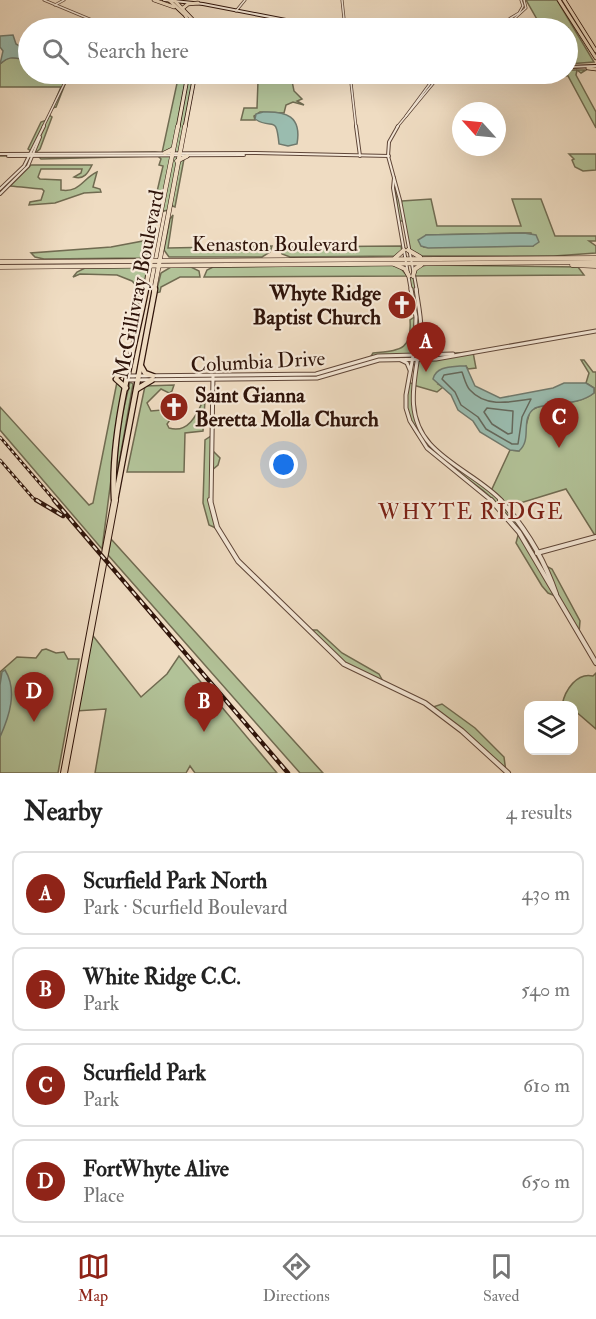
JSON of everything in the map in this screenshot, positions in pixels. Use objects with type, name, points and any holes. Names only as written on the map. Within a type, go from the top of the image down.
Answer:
[{"type":"main road","points":[[154,0],[181,9]]},
{"type":"main road","points":[[164,0],[198,3],[281,18]]},
{"type":"main road","points":[[172,0],[188,18]]},
{"type":"main road","points":[[187,0],[277,18]]},
{"type":"main road","points":[[561,0],[573,18]]},
{"type":"main road","points":[[561,0],[571,18]]},
{"type":"main road","points":[[181,9],[188,4],[198,3]]},
{"type":"main road","points":[[578,25],[596,51]]},
{"type":"main road","points":[[578,31],[596,63]]},
{"type":"main road","points":[[578,68],[589,67],[596,63]]},
{"type":"main road","points":[[589,67],[596,63]]},
{"type":"main road","name":"McGillivray Boulevard","points":[[114,499],[113,483],[119,424],[186,84]]},
{"type":"main road","name":"McGillivray Boulevard","points":[[63,773],[194,84]]},
{"type":"main road","points":[[179,155],[186,154]]},
{"type":"main road","points":[[179,155],[186,154]]},
{"type":"main road","points":[[165,155],[172,155]]},
{"type":"main road","points":[[165,155],[172,155]]},
{"type":"main road","points":[[406,250],[425,261],[415,269],[411,276],[392,261],[406,250]]},
{"type":"main road","points":[[149,272],[137,262],[153,251]]},
{"type":"main road","points":[[156,277],[173,262],[161,251]]},
{"type":"main road","name":"Kenaston Boulevard","points":[[0,262],[425,261],[549,258],[596,260]]},
{"type":"main road","name":"Kenaston Boulevard","points":[[425,261],[471,263],[596,260]]},
{"type":"main road","name":"Kenaston Boulevard","points":[[0,267],[137,262]]},
{"type":"main road","points":[[126,388],[116,378],[125,371],[131,361]]},
{"type":"main road","points":[[136,391],[152,378],[145,373],[141,363]]},
{"type":"street","points":[[44,0],[89,18]]},
{"type":"street","points":[[55,5],[64,0]]},
{"type":"street","points":[[237,10],[245,0]]},
{"type":"street","points":[[342,0],[344,18]]},
{"type":"street","points":[[511,18],[523,8],[522,0]]},
{"type":"street","points":[[514,18],[526,7],[522,0]]},
{"type":"street","points":[[0,194],[22,172],[64,84]]},
{"type":"street","points":[[351,84],[360,156]]},
{"type":"street","points":[[431,84],[389,142],[389,156],[394,178],[393,188],[421,321],[421,345],[411,400],[416,420],[423,435],[447,460],[485,486],[506,505],[537,553],[556,594],[596,663]]},
{"type":"street","points":[[186,154],[389,156]]},
{"type":"street","points":[[0,155],[165,155]]},
{"type":"street","points":[[0,189],[19,172],[31,155]]},
{"type":"street","points":[[172,155],[179,155]]},
{"type":"street","points":[[411,276],[416,317],[415,345],[406,408],[417,435],[439,459],[501,508],[519,532],[556,594]]},
{"type":"street","name":"Columbia Drive","points":[[212,378],[316,374],[365,358],[400,355],[436,359],[576,333],[596,332]]},
{"type":"street","points":[[400,355],[409,352],[415,345]]},
{"type":"street","points":[[421,345],[425,351],[435,355]]},
{"type":"street","name":"Columbia Drive","points":[[419,357],[460,355]]},
{"type":"street","name":"Columbia Drive","points":[[128,378],[317,378],[369,362],[413,356]]},
{"type":"street","points":[[397,358],[407,363],[410,370]]},
{"type":"street","points":[[212,378],[209,416],[212,450],[211,510],[227,547],[344,664],[360,675],[407,693],[432,707],[469,736],[508,773]]},
{"type":"street","points":[[532,555],[596,537]]},
{"type":"shaded area","points":[[526,0],[557,0],[568,18],[536,18]]},
{"type":"shaded area","points":[[578,35],[594,62],[578,63]]},
{"type":"shaded area","points":[[9,57],[18,57],[18,84],[65,84],[56,107],[52,108],[61,87],[0,87],[0,64]]},
{"type":"shaded area","points":[[578,79],[596,112],[596,128],[572,84],[578,84]]},
{"type":"shaded area","points":[[177,84],[193,84],[179,153],[260,153],[178,156],[184,159],[175,207],[170,205],[169,210],[152,213],[163,166],[159,165],[161,159],[158,156],[41,159],[38,156],[0,156],[29,154],[31,151],[28,149],[41,122],[47,120],[49,115],[52,117],[40,149],[34,154],[162,153]]},
{"type":"shaded area","points":[[258,84],[293,84],[294,91],[302,99],[297,101],[304,105],[293,102],[286,105],[284,113],[260,112],[254,116],[255,120],[241,120],[244,108],[257,108]]},
{"type":"shaded area","points":[[569,154],[596,154],[596,170],[583,171],[575,167],[572,160],[574,159]]},
{"type":"shaded area","points":[[31,165],[92,165],[80,178],[74,177],[81,173],[82,169],[41,169],[38,177],[61,180],[61,190],[67,190],[77,187],[97,172],[93,187],[100,189],[101,192],[84,193],[55,203],[29,205],[30,202],[41,200],[44,191],[10,186]]},
{"type":"shaded area","points":[[394,178],[401,204],[402,201],[431,199],[437,226],[521,226],[512,199],[541,199],[555,236],[596,236],[596,241],[589,241],[596,246],[596,253],[554,256],[417,256],[411,253],[404,221],[399,221]],"holes":[[[531,233],[533,246],[424,247],[426,235]]]},
{"type":"shaded area","points":[[173,215],[168,248],[272,246],[270,252],[262,257],[169,257],[164,250],[170,219]]},
{"type":"shaded area","points":[[154,218],[149,253],[141,258],[44,259],[35,257],[31,253],[111,247],[148,240]]},
{"type":"shaded area","points":[[401,246],[402,251],[397,256],[290,257],[282,254],[279,247]]},
{"type":"shaded area","points":[[427,265],[578,267],[584,275],[414,276],[418,267]]},
{"type":"shaded area","points":[[399,266],[407,276],[204,277],[207,270],[213,267]]},
{"type":"shaded area","points":[[140,267],[146,271],[146,274],[140,302],[137,306],[139,288],[132,281],[117,275],[80,274],[73,277],[85,268]]},
{"type":"shaded area","points":[[171,267],[191,267],[199,271],[200,277],[180,277],[161,287],[160,292],[156,293],[161,273]]},
{"type":"shaded area","points":[[409,276],[413,276],[420,312],[419,355],[414,355],[413,358],[385,359],[317,378],[176,380],[176,376],[316,374],[370,358],[373,353],[402,347],[409,338],[410,320],[416,316]]},
{"type":"shaded area","points":[[473,352],[476,368],[468,369],[466,366],[438,384],[443,387],[437,392],[413,385],[413,404],[417,421],[435,448],[491,491],[510,450],[519,451],[530,411],[545,405],[587,398],[594,393],[594,388],[586,383],[589,373],[581,360],[584,360],[593,372],[596,372],[596,537],[566,489],[507,507],[542,564],[552,569],[580,621],[579,633],[558,597],[548,593],[542,586],[516,543],[519,532],[504,511],[486,493],[437,456],[416,433],[409,420],[406,403],[408,382],[413,384],[419,355]]},
{"type":"shaded area","points":[[117,382],[123,387],[102,549],[0,430],[0,407],[89,505],[93,503]]},
{"type":"shaded area","points":[[130,382],[133,384],[114,492],[120,424]]},
{"type":"shaded area","points":[[174,385],[169,393],[161,389],[147,403],[151,411],[162,410],[164,414],[172,417],[167,424],[169,428],[176,429],[186,426],[205,401],[203,431],[185,433],[184,472],[127,472],[145,386]]},
{"type":"shaded area","points":[[211,436],[212,450],[220,458],[218,465],[211,471],[210,479],[211,500],[218,529],[209,525],[203,503],[205,440]]},
{"type":"shaded area","points":[[111,539],[323,773],[300,773],[108,555]]},
{"type":"shaded area","points":[[308,630],[317,630],[342,653],[379,674],[385,685],[343,662]]},
{"type":"shaded area","points":[[90,632],[141,697],[167,674],[179,656],[277,773],[195,773],[190,766],[186,773],[95,773],[106,709],[76,711]]},
{"type":"shaded area","points":[[46,649],[56,653],[64,652],[68,659],[79,659],[58,773],[0,773],[0,672],[17,657],[36,658],[42,650]]},
{"type":"shaded area","points":[[596,673],[596,729],[578,713],[578,701],[563,701],[577,679],[587,675],[593,676]]},
{"type":"shaded area","points":[[442,704],[475,728],[504,757],[506,772],[433,707]]},
{"type":"water","points":[[13,35],[18,45],[18,58],[10,58],[0,64],[3,51],[0,47],[0,36]]},
{"type":"water","points":[[263,112],[285,114],[295,121],[297,144],[288,146],[279,144],[275,126],[255,119],[256,114]]},
{"type":"water","points":[[524,233],[536,235],[539,242],[533,246],[428,248],[421,246],[418,240],[426,235]]},
{"type":"water","points":[[466,366],[475,386],[500,398],[553,388],[564,383],[586,383],[594,388],[594,393],[581,400],[535,408],[528,418],[523,446],[519,451],[510,450],[480,432],[473,421],[458,410],[451,395],[433,379],[437,372],[447,367]]},
{"type":"water","points":[[5,670],[12,695],[9,713],[0,737],[0,685],[2,672]]},
{"type":"railway","points":[[0,437],[55,501]]},
{"type":"railway","points":[[0,460],[33,498],[39,501]]},
{"type":"railway","points":[[36,500],[63,516]]},
{"type":"railway","points":[[54,500],[288,773]]},
{"type":"place","name":"Whyte Ridge Baptist Church","points":[[402,305]]},
{"type":"place","name":"Scurfield Park North","points":[[426,372]]},
{"type":"place","name":"Saint Gianna Beretta Molla Church","points":[[174,407]]},
{"type":"place","name":"Scurfield Park","points":[[559,448]]},
{"type":"place","name":"FortWhyte Alive","points":[[34,722]]},
{"type":"place","name":"White Ridge C.C.","points":[[204,732]]},
{"type":"district","name":"WHYTE RIDGE","points":[[471,512]]}]
